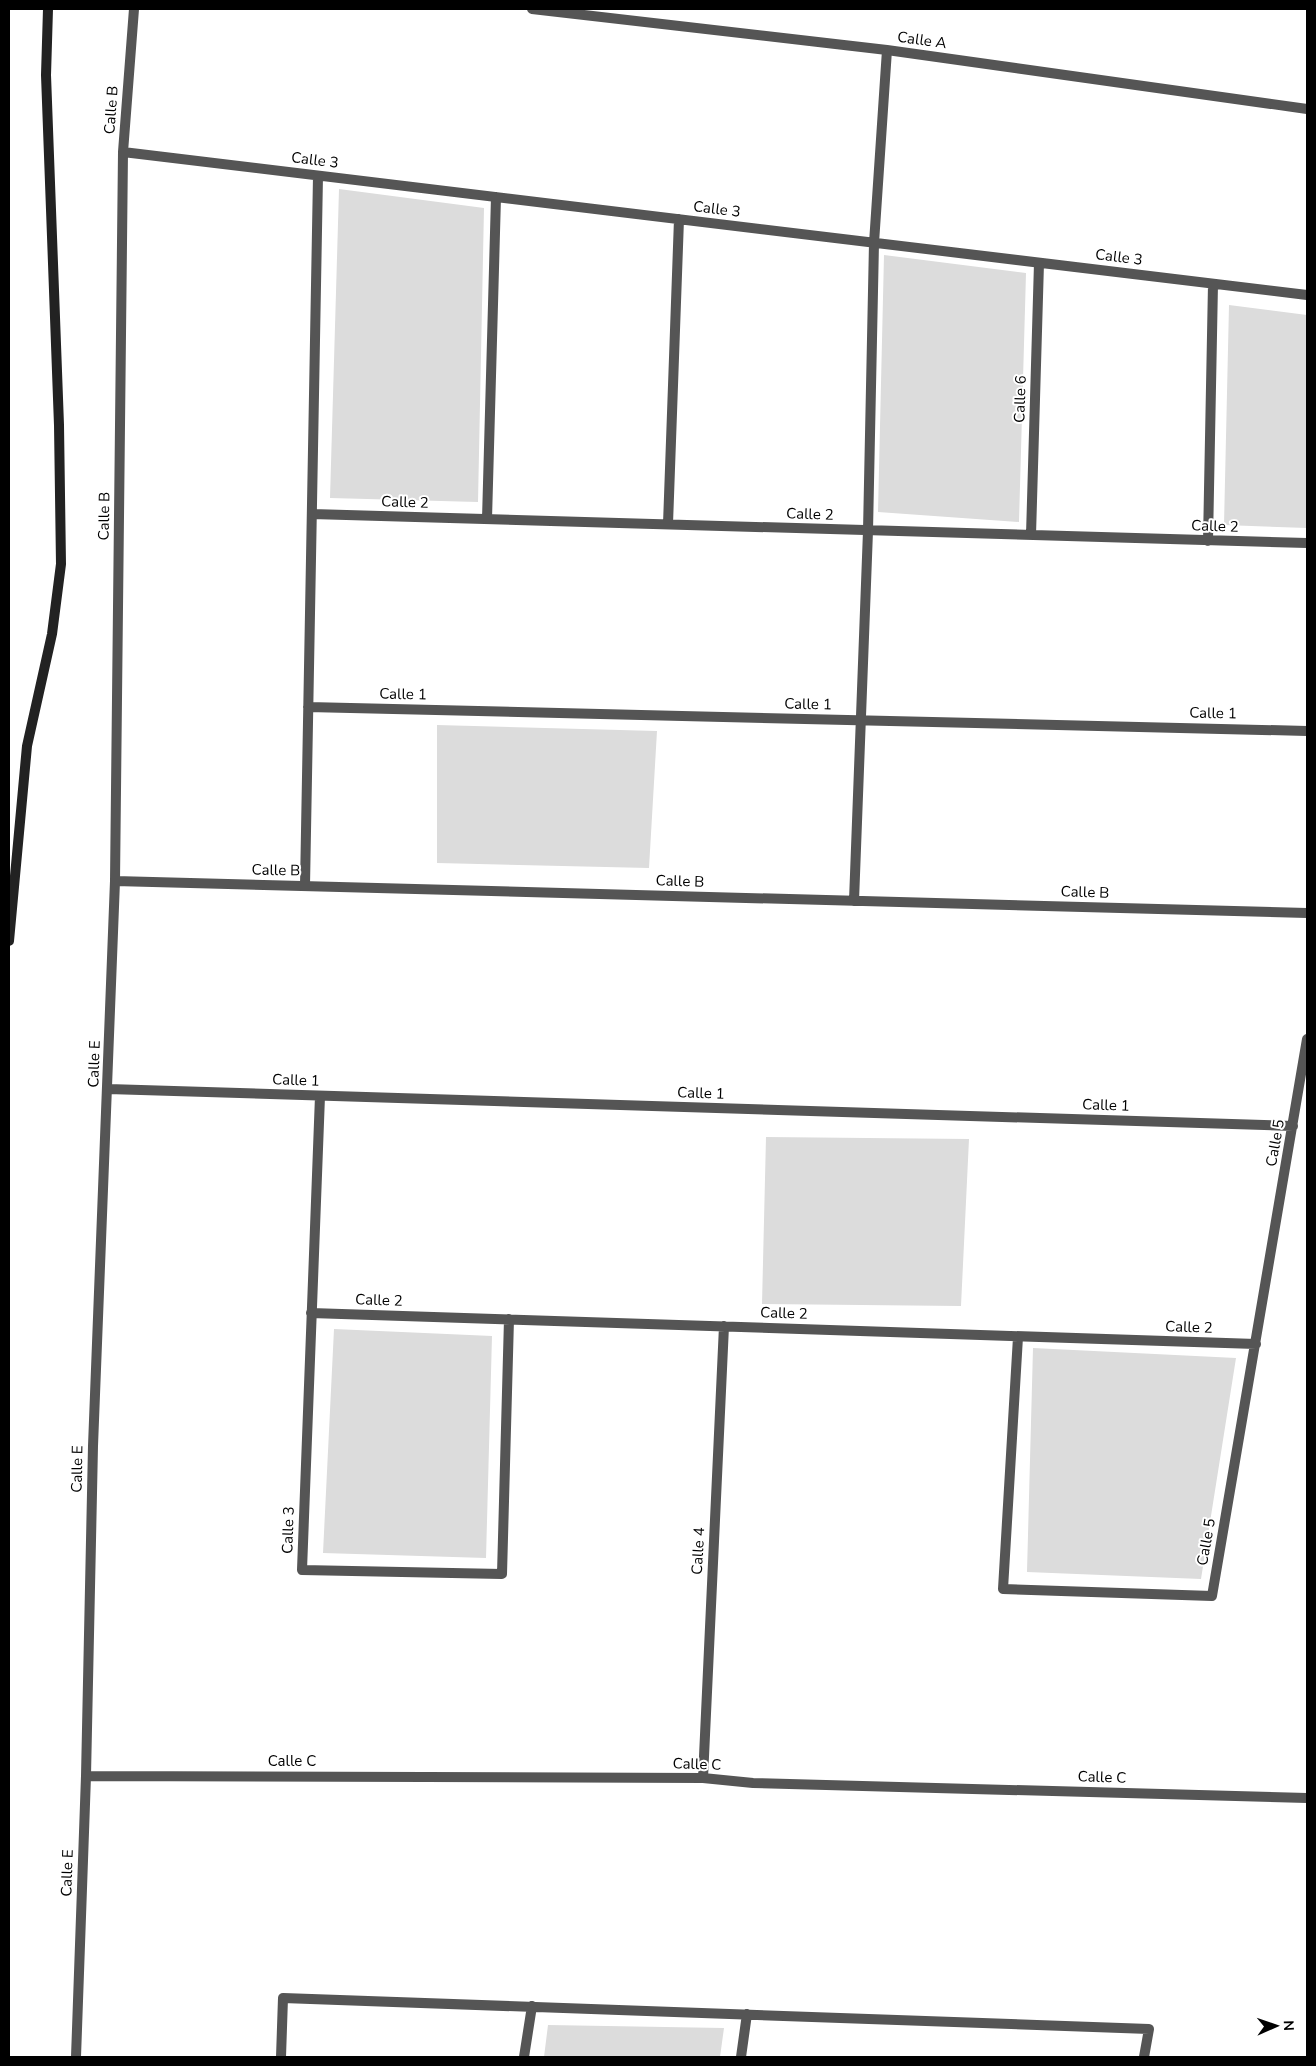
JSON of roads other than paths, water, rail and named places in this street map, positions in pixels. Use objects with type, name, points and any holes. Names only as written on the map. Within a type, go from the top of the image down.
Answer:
[{"type":"street","points":[[9,941],[27,746],[52,634],[61,564],[59,425],[46,75],[48,9]]},
{"type":"street","name":"Calle B","points":[[134,9],[123,152],[115,881],[1307,913]]},
{"type":"street","name":"Calle A","points":[[532,9],[887,50],[1307,109]]},
{"type":"street","points":[[854,901],[868,531],[874,243],[887,50]]},
{"type":"street","name":"Calle 3","points":[[123,152],[1307,295]]},
{"type":"street","points":[[305,886],[318,176]]},
{"type":"street","points":[[487,519],[496,197]]},
{"type":"street","points":[[668,524],[679,219]]},
{"type":"street","name":"Calle 6","points":[[1031,535],[1040,263]]},
{"type":"street","points":[[1208,541],[1213,284]]},
{"type":"street","name":"Calle 2","points":[[312,514],[1307,544]]},
{"type":"street","name":"Calle 1","points":[[308,707],[1307,731]]},
{"type":"street","name":"Calle E","points":[[76,2057],[86,1776],[92,1446],[115,881]]},
{"type":"street","name":"Calle 5","points":[[1018,1337],[1004,1589],[1212,1596],[1307,1039]]},
{"type":"street","name":"Calle 1","points":[[108,1089],[1293,1126]]},
{"type":"street","name":"Calle 3","points":[[320,1096],[302,1570],[502,1574],[508,1319]]},
{"type":"street","name":"Calle 2","points":[[311,1313],[1256,1344]]},
{"type":"street","name":"Calle 4","points":[[702,1778],[724,1326]]},
{"type":"street","name":"Calle C","points":[[86,1776],[702,1778],[753,1783],[1307,1798]]},
{"type":"street","points":[[281,2057],[283,1998],[1149,2029],[1144,2057]]},
{"type":"street","points":[[524,2057],[532,2006]]},
{"type":"street","points":[[741,2057],[747,2014]]}]
